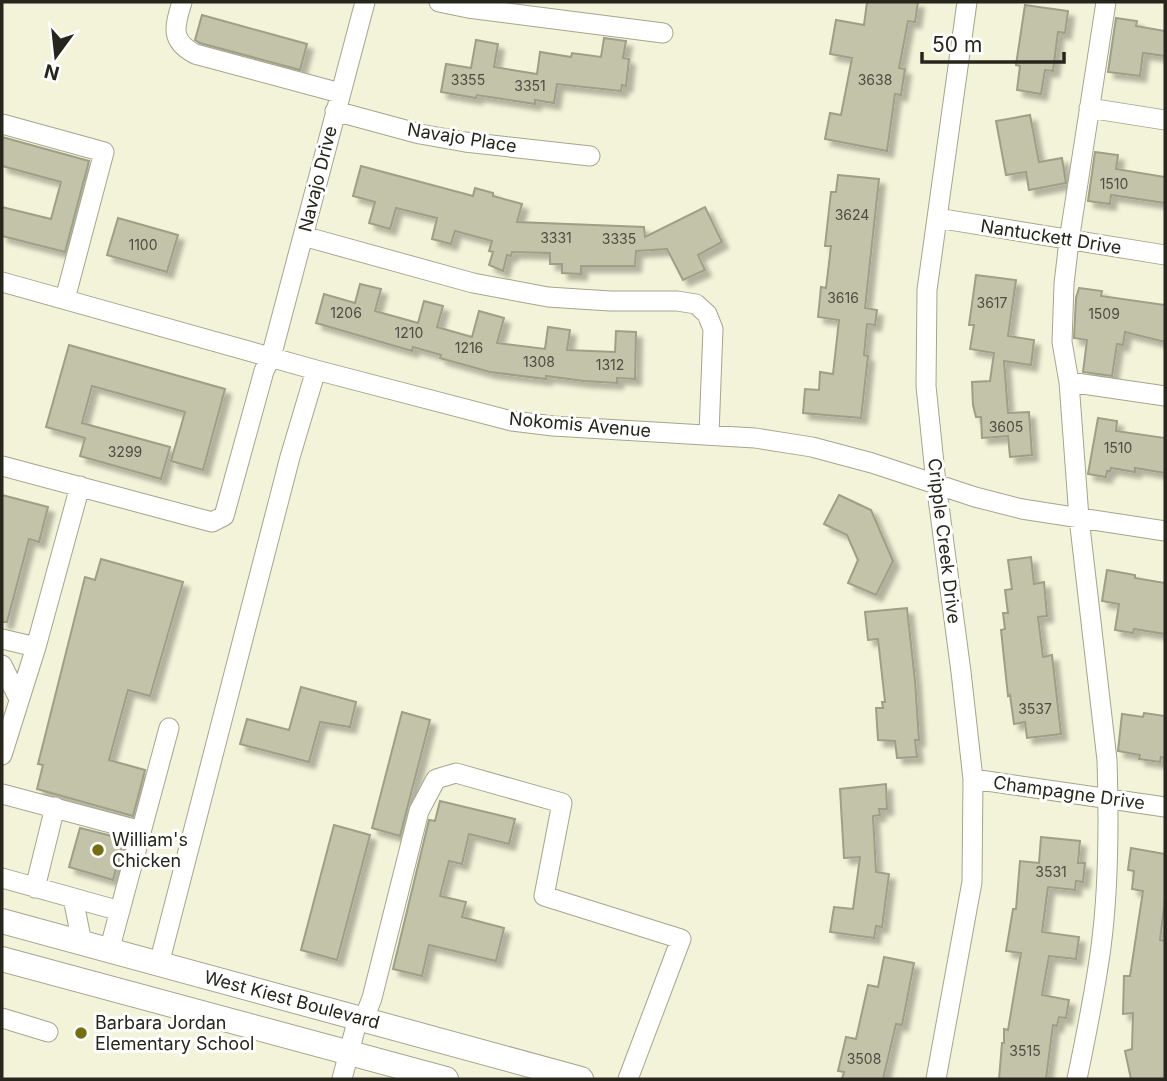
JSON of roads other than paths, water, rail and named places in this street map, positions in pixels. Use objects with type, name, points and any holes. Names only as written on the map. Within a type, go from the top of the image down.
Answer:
[{"type":"main road","name":"West Kiest Boulevard","points":[[2,922],[581,1079]]},
{"type":"main road","name":"West Kiest Boulevard","points":[[2,959],[446,1079]]},
{"type":"main road","points":[[149,999],[159,964]]},
{"type":"street","name":"Navajo Place","points":[[182,2],[176,31],[178,42],[195,54],[337,102],[420,134],[465,142],[590,156]]},
{"type":"street","name":"Navajo Drive","points":[[2,466],[212,522],[224,516],[264,371],[271,357],[365,2]]},
{"type":"street","points":[[439,2],[467,8],[663,33]]},
{"type":"street","name":"Cripple Creek Drive","points":[[936,1079],[972,882],[973,779],[936,483],[926,386],[925,338],[928,289],[967,2]]},
{"type":"street","points":[[1077,1079],[1101,946],[1106,896],[1108,798],[1106,746],[1079,518],[1069,382],[1062,342],[1069,241],[1106,2]]},
{"type":"street","points":[[1089,108],[1165,120]]},
{"type":"street","points":[[2,124],[104,152],[65,299]]},
{"type":"street","name":"Nantuckett Drive","points":[[937,218],[1165,255]]},
{"type":"street","points":[[303,236],[473,284],[548,297],[696,304],[707,314],[713,329],[709,434]]},
{"type":"street","name":"Nokomis Avenue","points":[[2,282],[316,370],[512,421],[553,426],[709,434],[812,447],[1021,509],[1165,531]]},
{"type":"street","points":[[159,964],[290,457],[316,370]]},
{"type":"street","points":[[1069,382],[1165,396]]},
{"type":"street","points":[[2,755],[36,647],[80,486]]},
{"type":"street","points":[[2,639],[36,647]]},
{"type":"street","points":[[2,665],[19,699]]},
{"type":"street","points":[[109,951],[169,728]]},
{"type":"street","points":[[342,1079],[358,1018],[367,1011],[372,998],[419,810],[436,779],[456,773],[562,803],[544,896],[681,939],[628,1079]]},
{"type":"street","name":"Champagne Drive","points":[[973,779],[1165,807]]},
{"type":"street","points":[[2,794],[141,831]]},
{"type":"street","points":[[34,888],[55,807]]},
{"type":"street","points":[[2,878],[120,911]]},
{"type":"street","points":[[73,898],[82,943]]},
{"type":"street","points":[[2,1018],[48,1032]]},
{"type":"place","name":"William's Chicken","points":[[98,850]]},
{"type":"place","name":"Barbara Jordan Elementary School","points":[[81,1033]]}]
